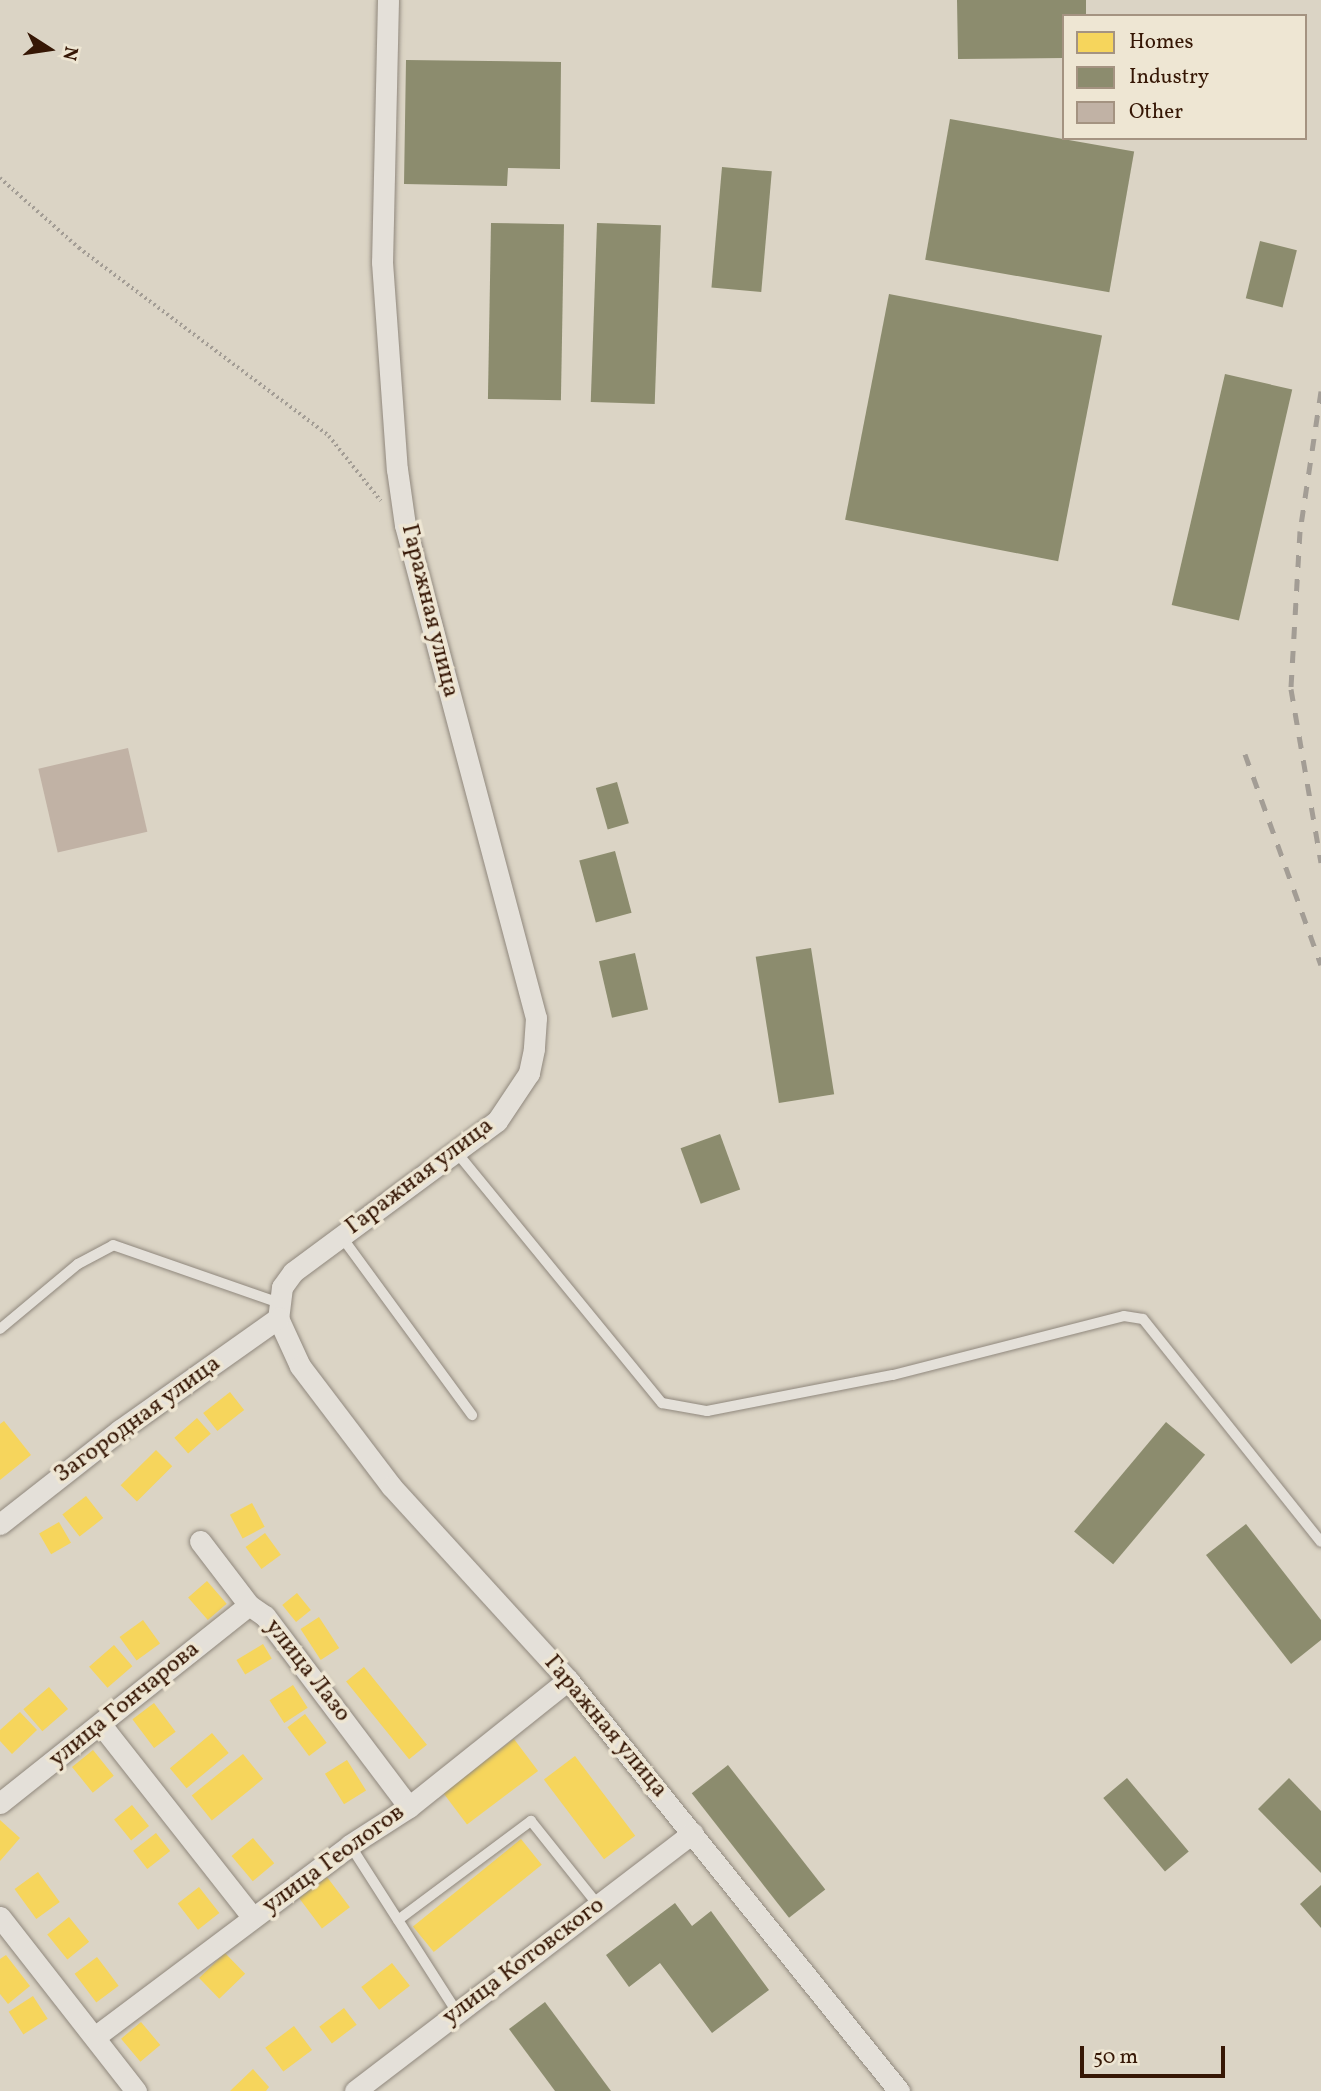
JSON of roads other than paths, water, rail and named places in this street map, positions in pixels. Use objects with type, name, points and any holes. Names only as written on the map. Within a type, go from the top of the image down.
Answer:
[{"type":"street","name":"Гаражная улица","points":[[388,0],[382,262],[389,379],[405,525],[536,1018],[530,1073],[518,1096],[497,1121],[458,1154],[293,1272],[277,1310],[300,1366],[391,1486],[568,1680],[899,2091]]},
{"type":"street","name":"Загородная улица","points":[[0,1524],[277,1310]]},
{"type":"street","name":"улица Лазо","points":[[200,1541],[249,1605],[264,1616],[409,1807]]},
{"type":"street","name":"улица Гончарова","points":[[0,1803],[102,1726],[249,1605]]},
{"type":"street","name":"улица Геологов","points":[[96,2036],[350,1845],[409,1807],[568,1680]]},
{"type":"street","points":[[102,1726],[253,1918]]},
{"type":"street","name":"улица Котовского","points":[[355,2091],[693,1833]]},
{"type":"street","points":[[0,1917],[96,2036],[136,2091]]},
{"type":"lane","points":[[458,1154],[662,1403],[707,1411],[894,1375],[1124,1317],[1143,1319],[1321,1542]]},
{"type":"lane","points":[[341,1236],[472,1415]]},
{"type":"lane","points":[[0,1329],[78,1264],[113,1245],[127,1247],[277,1310]]},
{"type":"lane","points":[[398,1920],[531,1822],[598,1905]]},
{"type":"lane","points":[[350,1845],[457,2012]]},
{"type":"railway","points":[[1321,391],[1300,531],[1291,689],[1321,862]]},
{"type":"railway","points":[[1245,754],[1321,965]]}]
